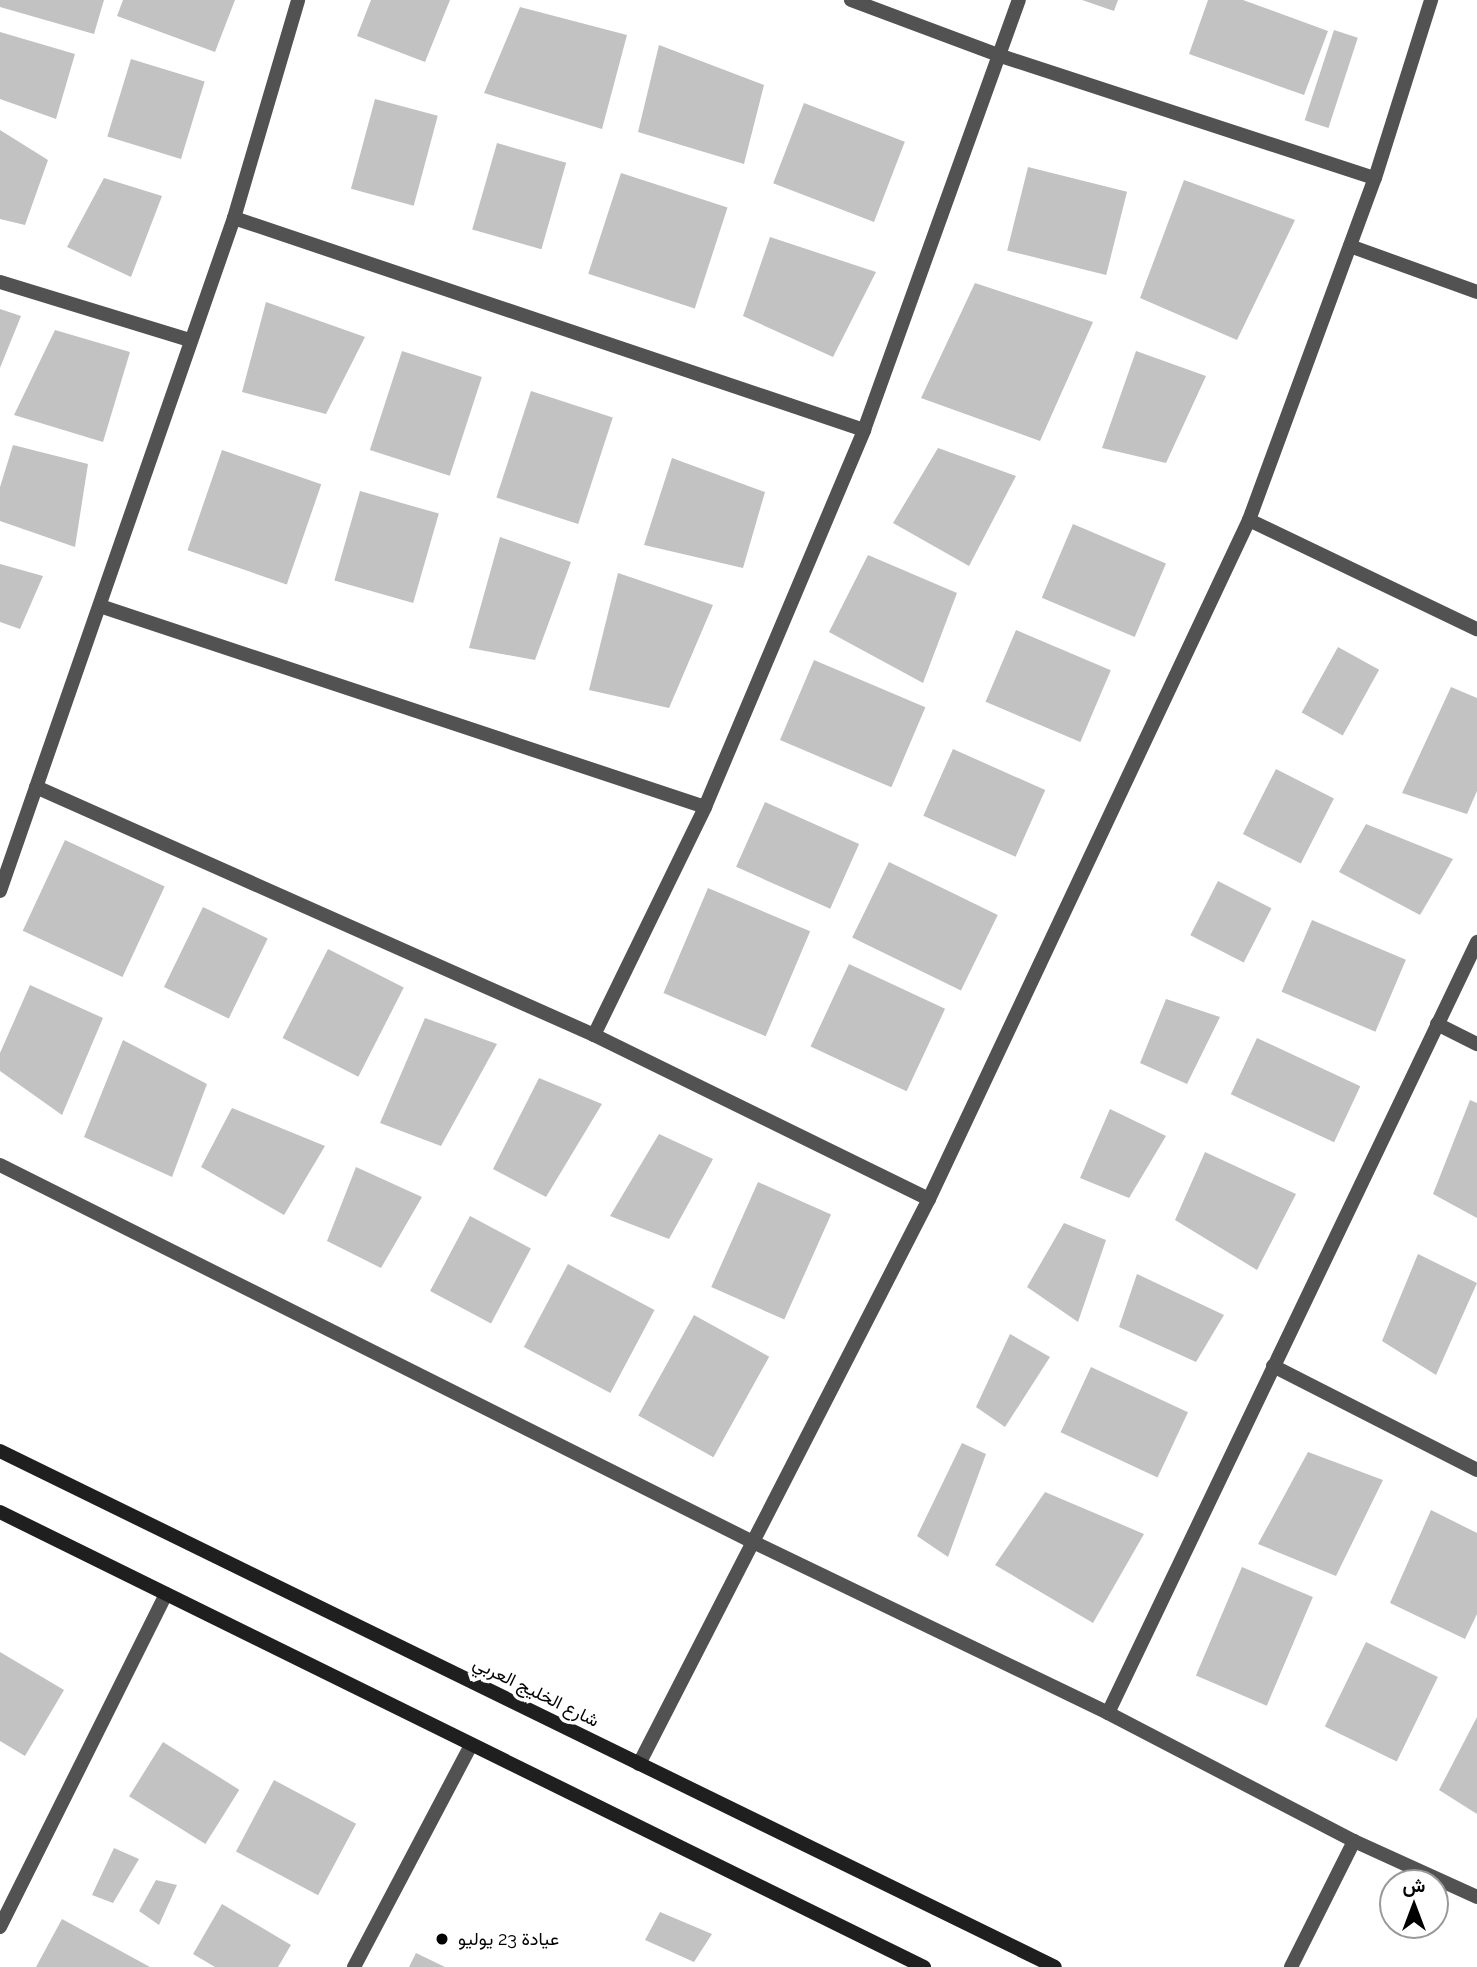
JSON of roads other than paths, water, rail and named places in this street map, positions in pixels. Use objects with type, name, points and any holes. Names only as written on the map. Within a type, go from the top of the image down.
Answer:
[{"type":"main road","name":"شارع الخليج العربي","points":[[0,1451],[1055,1967]]},
{"type":"main road","points":[[0,1512],[924,1967]]},
{"type":"street","points":[[0,891],[103,607],[190,340],[234,218],[298,0]]},
{"type":"street","points":[[851,0],[1001,56],[1375,178]]},
{"type":"street","points":[[594,1035],[705,807],[864,430],[1019,0]]},
{"type":"street","points":[[639,1764],[929,1199],[1249,520],[1375,178],[1431,0]]},
{"type":"street","points":[[234,218],[864,430]]},
{"type":"street","points":[[1350,246],[1477,292]]},
{"type":"street","points":[[0,282],[190,340]]},
{"type":"street","points":[[1249,520],[1477,629]]},
{"type":"street","points":[[103,607],[705,807]]},
{"type":"street","points":[[36,787],[594,1035],[929,1199]]},
{"type":"street","points":[[1108,1713],[1477,942]]},
{"type":"street","points":[[1437,1024],[1477,1044]]},
{"type":"street","points":[[0,1165],[753,1542],[1108,1713],[1354,1841],[1477,1898]]},
{"type":"street","points":[[1273,1366],[1477,1470]]},
{"type":"street","points":[[0,1927],[166,1594]]},
{"type":"street","points":[[354,1967],[471,1745]]},
{"type":"street","points":[[1291,1967],[1354,1841]]},
{"type":"place","name":"عيادة 23 يوليو","points":[[442,1939]]}]
